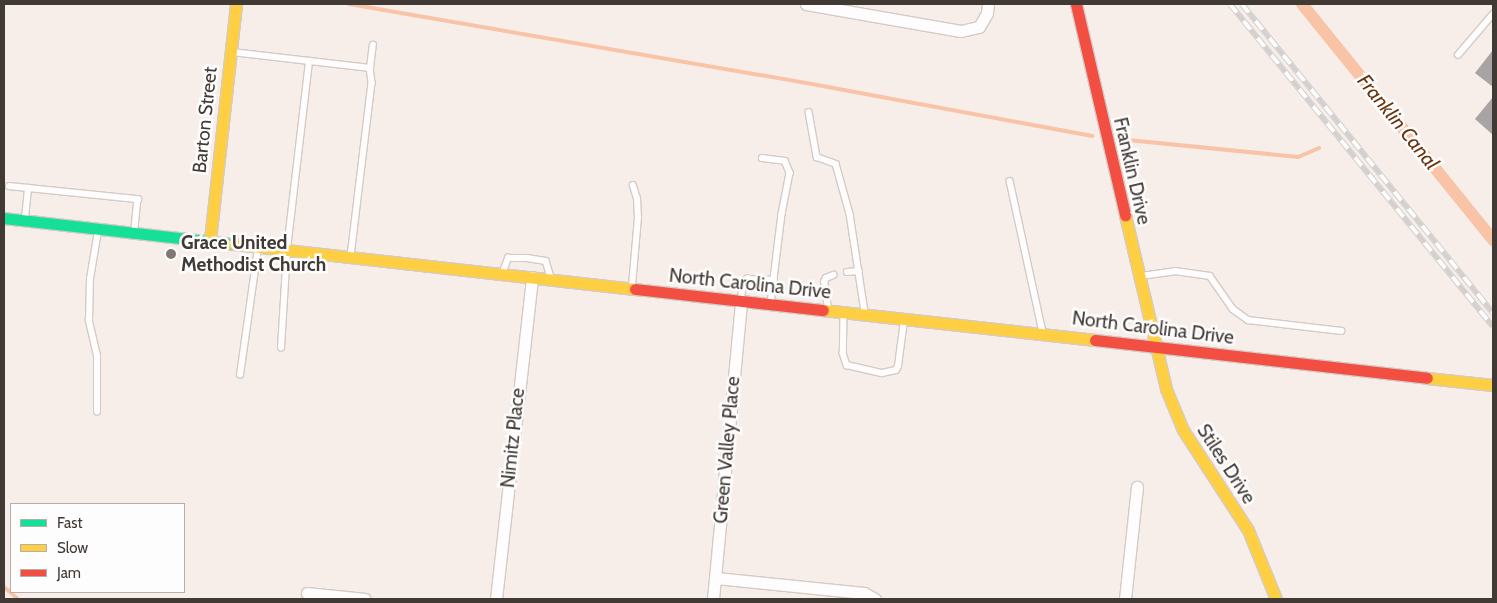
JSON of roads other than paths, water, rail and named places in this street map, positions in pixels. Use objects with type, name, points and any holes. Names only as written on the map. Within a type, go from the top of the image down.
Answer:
[{"type":"main road","name":"Barton Street","points":[[210,240],[236,4]]},
{"type":"main road","name":"Franklin Drive","points":[[1076,4],[1154,346]]},
{"type":"main road","name":"North Carolina Drive","points":[[4,218],[741,301],[828,309],[1493,386]]},
{"type":"main road","name":"Stiles Drive","points":[[1154,346],[1175,415],[1248,530],[1276,599]]},
{"type":"street","points":[[810,4],[961,30],[979,27],[987,13],[988,4]]},
{"type":"street","name":"Nimitz Place","points":[[496,599],[532,277]]},
{"type":"street","name":"Green Valley Place","points":[[713,599],[741,301]]},
{"type":"street","points":[[1126,599],[1138,486]]},
{"type":"street","points":[[716,578],[864,593],[876,599]]},
{"type":"street","points":[[307,593],[365,599]]},
{"type":"lane","points":[[1458,55],[1493,14]]},
{"type":"lane","points":[[351,257],[372,82],[370,68],[372,45]]},
{"type":"lane","points":[[230,51],[370,68]]},
{"type":"lane","points":[[281,348],[287,249],[309,61]]},
{"type":"lane","points":[[809,112],[817,157],[836,164],[850,214],[865,314]]},
{"type":"lane","points":[[762,158],[785,161],[790,173],[782,214],[771,303]]},
{"type":"lane","points":[[1010,181],[1043,334]]},
{"type":"lane","points":[[9,186],[138,199],[135,232]]},
{"type":"lane","points":[[632,288],[638,218],[637,200],[633,186]]},
{"type":"lane","points":[[25,220],[28,188]]},
{"type":"lane","points":[[97,412],[97,356],[89,320],[90,279],[98,229]]},
{"type":"lane","points":[[240,374],[259,246]]},
{"type":"lane","points":[[502,273],[508,258],[527,258],[546,261],[552,279]]},
{"type":"lane","points":[[1138,276],[1175,270],[1210,276],[1233,309],[1248,320],[1341,331]]},
{"type":"lane","points":[[848,272],[859,271]]},
{"type":"lane","points":[[828,309],[824,282],[826,278],[832,275]]},
{"type":"lane","points":[[741,301],[743,284],[747,279],[774,280]]},
{"type":"lane","points":[[844,312],[843,346],[847,365],[882,373],[896,370],[898,366],[904,319]]},
{"type":"waterway","points":[[349,4],[817,85],[1092,136]]},
{"type":"waterway","name":"Franklin Canal","points":[[1302,4],[1493,240]]},
{"type":"waterway","points":[[1118,139],[1298,157],[1319,148]]},
{"type":"waterway","points":[[4,587],[10,592]]},
{"type":"waterway","points":[[11,593],[18,599]]},
{"type":"railway","points":[[1230,4],[1493,326]]},
{"type":"railway","points":[[1242,4],[1493,313]]},
{"type":"place","name":"Grace United Methodist Church","points":[[171,254]]}]
